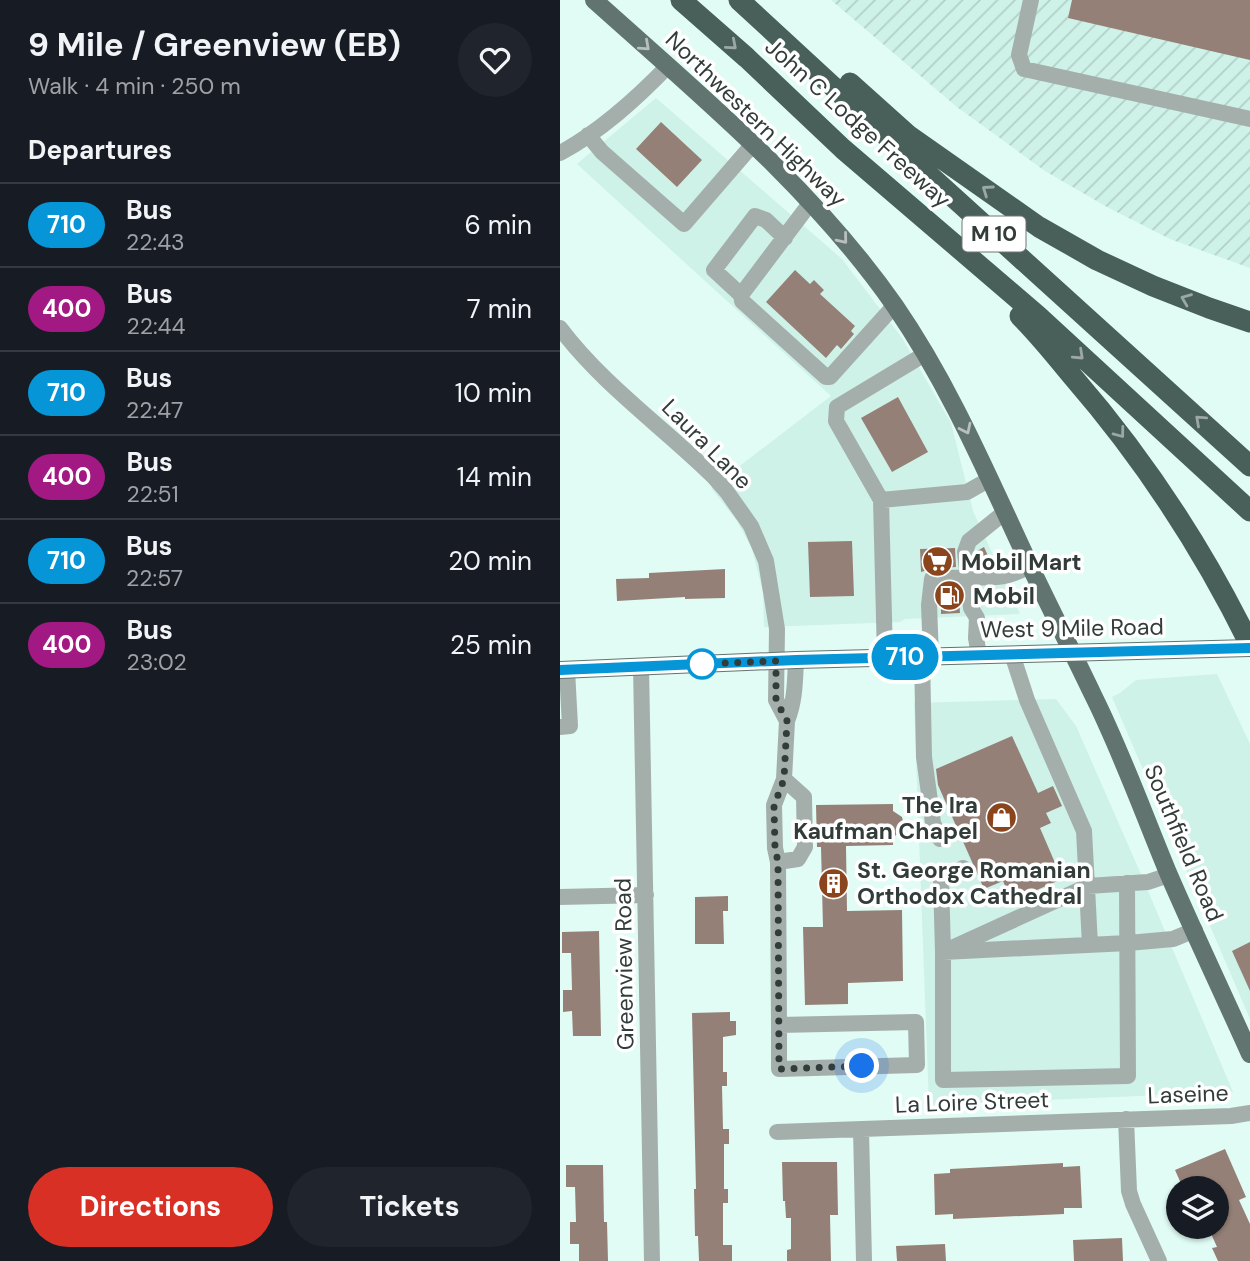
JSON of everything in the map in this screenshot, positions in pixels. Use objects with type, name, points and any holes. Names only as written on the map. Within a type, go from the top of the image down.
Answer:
[{"type":"highway","name":"John C Lodge Freeway","points":[[681,0],[843,149],[1038,316],[1250,511]]},
{"type":"highway","name":"John C Lodge Freeway","points":[[739,0],[1250,466]]},
{"type":"highway","points":[[758,0],[908,135],[1039,227],[1097,260],[1153,286],[1250,322]]},
{"type":"highway","points":[[843,149],[1029,325],[1103,412],[1185,526],[1228,600],[1250,646]]},
{"type":"main road","name":"Northwestern Highway","points":[[594,0],[754,144],[839,233],[894,306],[952,399],[1071,652]]},
{"type":"main road","name":"West 9 Mile Road","points":[[563,670],[1250,646]]},
{"type":"main road","name":"Southfield Road","points":[[1071,652],[1136,790],[1169,875],[1250,1054]]},
{"type":"street","points":[[1031,0],[1019,55],[1024,69],[1250,118]]},
{"type":"street","points":[[560,153],[616,114],[668,66]]},
{"type":"street","points":[[588,135],[602,152],[684,224],[754,144]]},
{"type":"street","points":[[741,295],[810,202]]},
{"type":"street","points":[[785,237],[766,220],[755,216],[714,270],[741,295],[751,309],[826,377],[830,377],[894,306]]},
{"type":"street","name":"Laura Lane","points":[[560,328],[599,372],[713,476],[741,510],[755,534],[765,561],[777,629],[776,700],[787,721]]},
{"type":"street","points":[[885,657],[881,500],[836,421],[837,407],[925,354]]},
{"type":"street","points":[[881,500],[967,492],[990,479]]},
{"type":"street","points":[[979,655],[977,618],[971,608],[965,552],[969,541],[1005,512]]},
{"type":"street","points":[[940,839],[933,824],[924,757],[932,579],[1007,576],[1030,566]]},
{"type":"street","points":[[1012,654],[1027,700],[1084,831],[1090,944]]},
{"type":"street","points":[[779,1025],[916,1022],[917,1065],[779,1069],[778,862],[774,806],[784,779],[787,721],[795,694],[796,660]]},
{"type":"street","name":"Greenview Road","points":[[640,666],[652,1261]]},
{"type":"street","points":[[560,727],[570,726],[563,670]]},
{"type":"street","points":[[778,862],[798,859],[805,847],[804,797],[784,779]]},
{"type":"street","points":[[964,868],[941,880],[943,1080],[1128,1076],[1127,883]]},
{"type":"street","points":[[943,952],[1088,887],[1148,883],[1169,875]]},
{"type":"street","points":[[560,897],[646,895]]},
{"type":"street","points":[[943,952],[1128,943],[1172,939],[1195,930]]},
{"type":"street","name":"Laseine","points":[[1126,1119],[1231,1116],[1250,1112]]},
{"type":"street","points":[[1126,1119],[1129,1191],[1159,1261]]},
{"type":"street","name":"La Loire Street","points":[[777,1132],[1126,1119]]},
{"type":"street","points":[[860,1129],[864,1261]]},
{"type":"shaded area","points":[[831,0],[1250,0],[1250,268],[1170,239],[1045,171],[957,107]]},
{"type":"shaded area","points":[[656,98],[842,259],[902,338],[951,423],[973,511],[1020,614],[764,627],[763,592],[752,549],[737,521],[711,488],[831,396],[577,164]]},
{"type":"shaded area","points":[[1217,674],[1250,744],[1250,1019],[1112,697],[1136,680]]},
{"type":"shaded area","points":[[1056,699],[1076,726],[1233,1092],[929,1105],[914,703]]},
{"type":"building","points":[[1072,0],[1250,0],[1250,60],[1068,18]]},
{"type":"building","points":[[661,122],[702,160],[677,187],[636,149]]},
{"type":"building","points":[[795,270],[810,284],[814,280],[824,290],[820,294],[855,326],[851,331],[854,334],[841,349],[837,345],[826,358],[766,302]]},
{"type":"building","points":[[898,397],[928,452],[892,472],[861,418]]},
{"type":"building","points":[[852,541],[854,596],[810,597],[808,542]]},
{"type":"building","points":[[984,547],[993,567],[977,567],[976,553]]},
{"type":"building","points":[[955,548],[956,567],[921,572],[920,549]]},
{"type":"building","points":[[725,569],[725,598],[685,597],[617,601],[616,579],[649,578],[649,573]]},
{"type":"building","points":[[941,588],[958,588],[960,613],[941,614]]},
{"type":"building","name":"The Ira Kaufman Chapel","points":[[1012,736],[1038,793],[1053,786],[1062,806],[1046,813],[1051,823],[1040,828],[1062,879],[1011,899],[1003,881],[984,889],[938,785],[936,769]]},
{"type":"building","name":"St. George Romanian Orthodox Cathedral","points":[[893,804],[893,811],[902,817],[904,825],[901,832],[893,837],[893,845],[846,846],[847,911],[902,910],[903,981],[848,983],[848,1004],[805,1005],[803,927],[823,927],[821,847],[817,847],[816,805]]},
{"type":"building","points":[[728,896],[728,911],[723,911],[724,944],[695,944],[695,897]]},
{"type":"building","points":[[599,931],[601,1036],[573,1036],[572,1011],[563,1012],[563,990],[572,990],[571,953],[562,953],[562,932]]},
{"type":"building","points":[[1250,942],[1250,991],[1232,951]]},
{"type":"building","points":[[730,1012],[730,1021],[736,1021],[736,1035],[723,1037],[723,1072],[727,1072],[727,1086],[722,1086],[723,1129],[729,1129],[729,1144],[724,1144],[724,1189],[728,1189],[728,1203],[723,1203],[723,1245],[732,1245],[732,1261],[699,1261],[698,1236],[695,1236],[692,1013]]},
{"type":"building","points":[[1225,1149],[1246,1197],[1239,1200],[1250,1224],[1250,1261],[1218,1261],[1212,1248],[1217,1247],[1213,1239],[1229,1239],[1229,1176],[1178,1176],[1175,1170]]},
{"type":"building","points":[[782,1162],[837,1162],[838,1215],[830,1215],[831,1261],[787,1261],[787,1250],[791,1249],[791,1218],[786,1218],[783,1201]]},
{"type":"building","points":[[1063,1163],[1063,1167],[1080,1166],[1082,1208],[1064,1208],[1064,1214],[953,1219],[953,1214],[935,1215],[934,1174],[950,1173],[950,1169]]},
{"type":"building","points":[[566,1165],[603,1165],[608,1261],[579,1261],[579,1244],[570,1244],[570,1222],[576,1222],[575,1187],[566,1187]]},
{"type":"building","points":[[1122,1238],[1123,1261],[1074,1261],[1073,1240]]},
{"type":"building","points":[[945,1244],[946,1261],[897,1261],[896,1246]]},
{"type":"bus line","name":"710","points":[[560,670],[796,660],[1250,648]]},
{"type":"place","name":"Mobil Mart","points":[[938,562]]},
{"type":"place","name":"Mobil","points":[[950,596]]},
{"type":"place","name":"The Ira Kaufman Chapel","points":[[1001,818]]},
{"type":"place","name":"St. George Romanian Orthodox Cathedral","points":[[834,883]]},
{"type":"route","points":[[702,664],[776,661],[776,700],[787,721],[784,779],[774,806],[778,862],[779,1069],[862,1066]]}]
